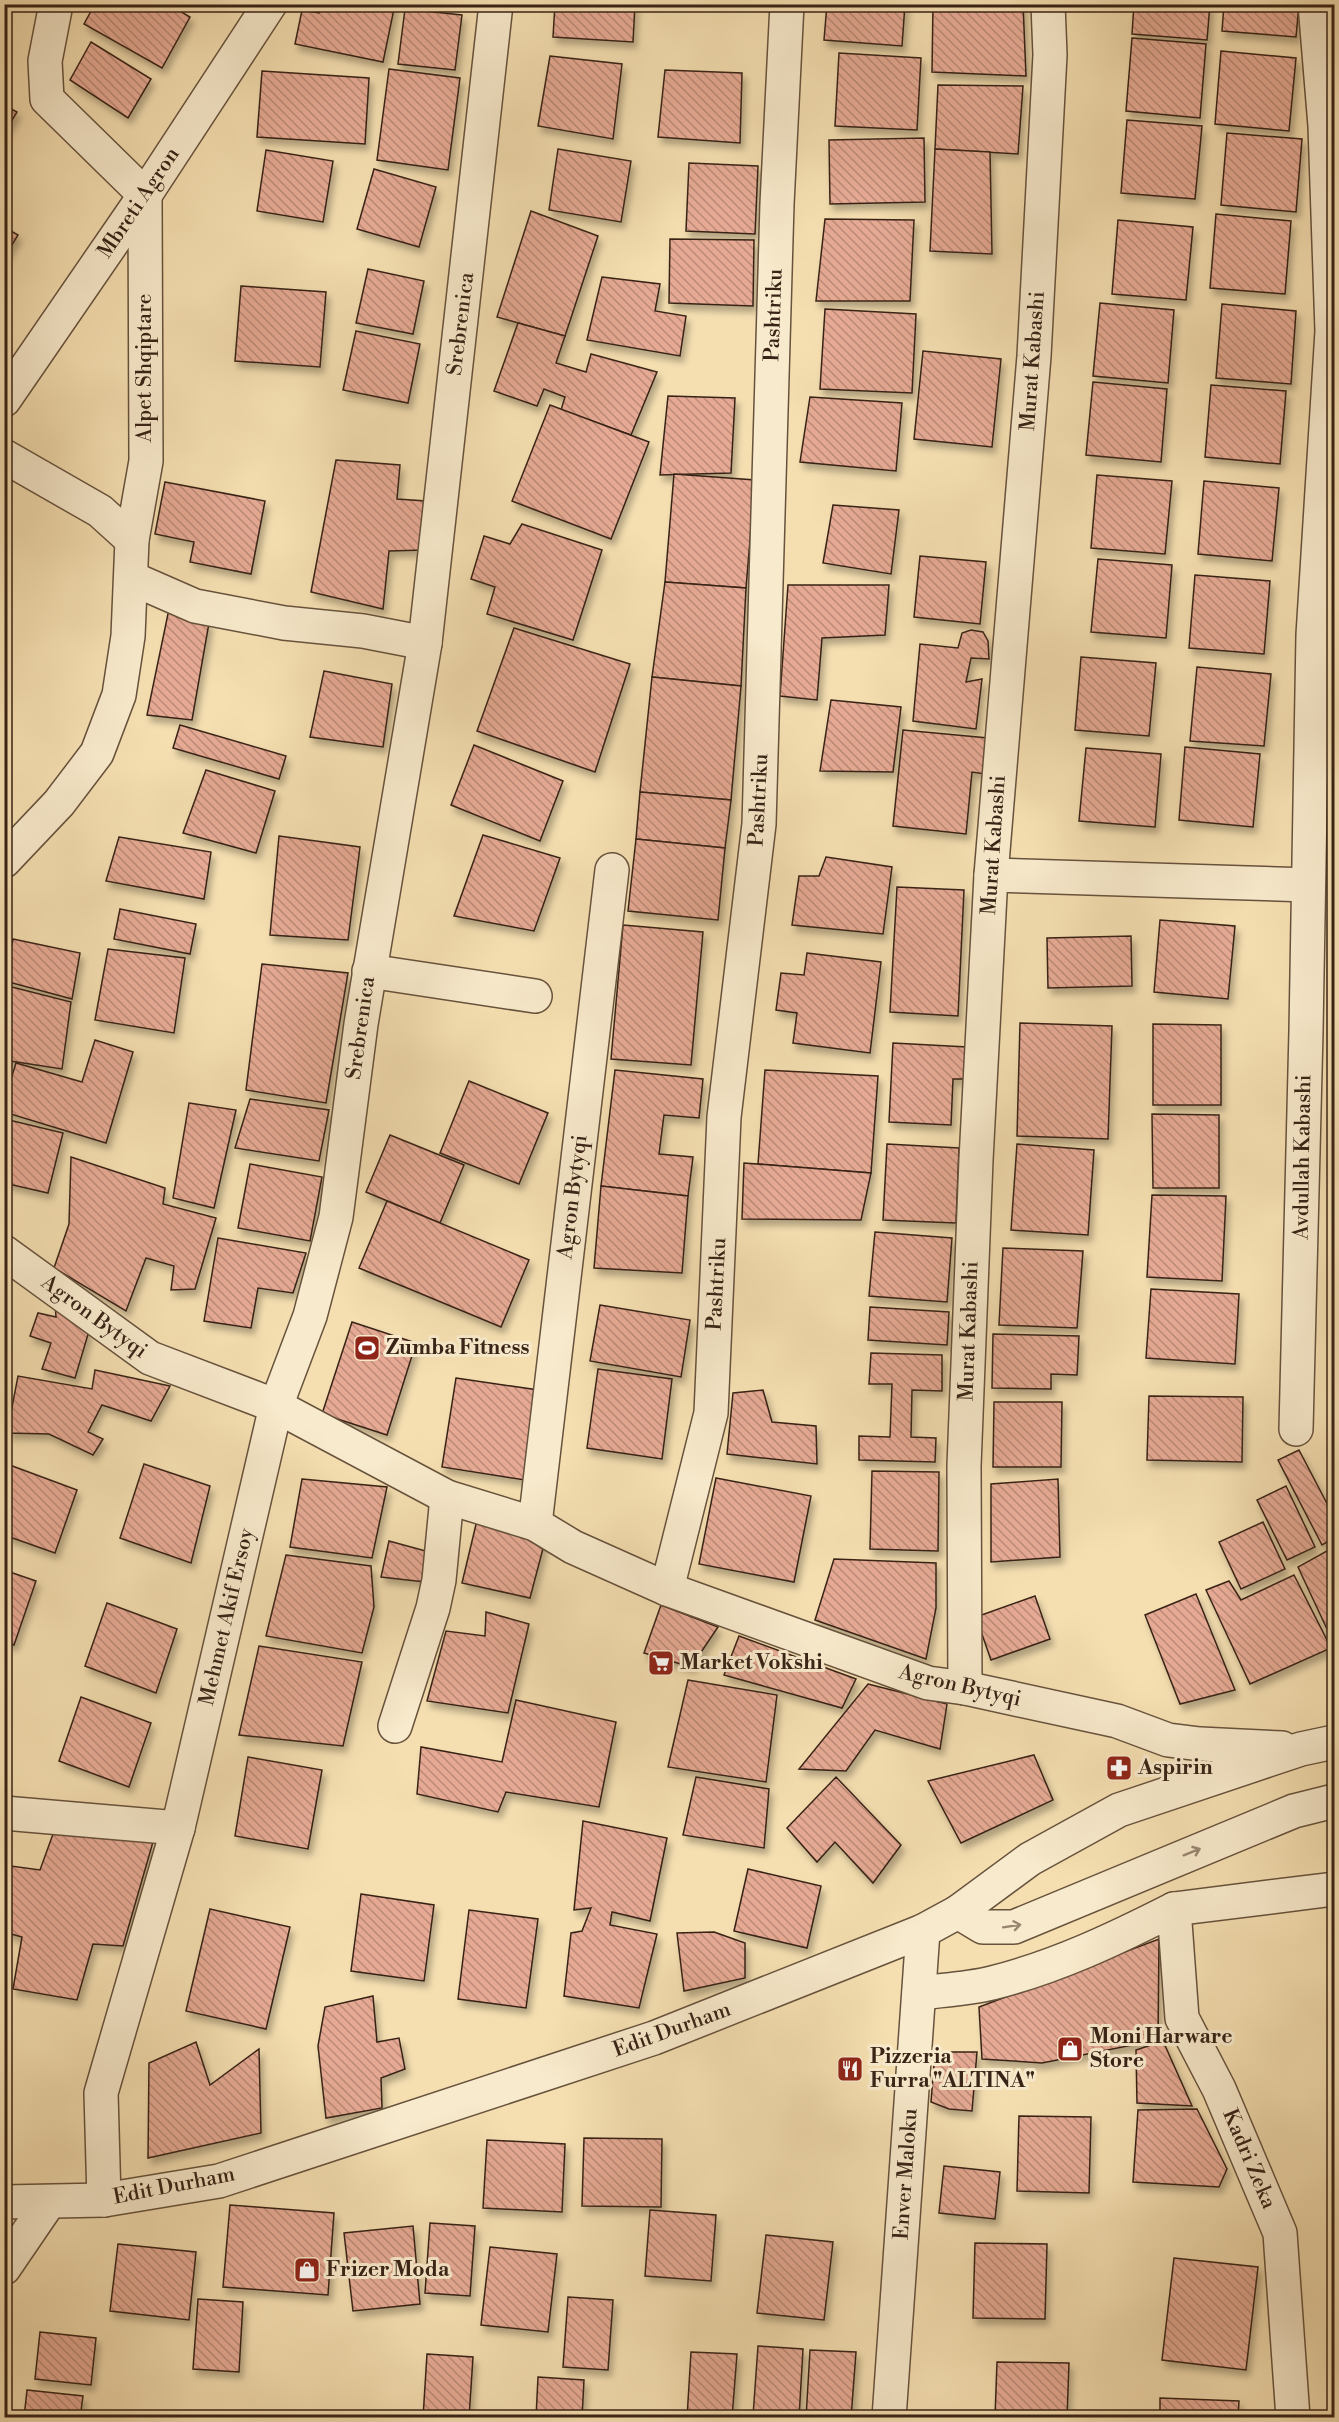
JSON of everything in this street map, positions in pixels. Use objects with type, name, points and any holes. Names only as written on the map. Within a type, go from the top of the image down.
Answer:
[{"type":"street","points":[[56,4],[45,61],[47,99],[145,195]]},
{"type":"street","name":"Mbreti Agron","points":[[4,400],[145,195],[270,4]]},
{"type":"street","name":"Srebrenica","points":[[276,1407],[310,1316],[336,1217],[369,971],[425,643],[496,4]]},
{"type":"street","name":"Pashtriku","points":[[668,1589],[711,1413],[724,1117],[759,824],[777,204],[787,4]]},
{"type":"street","name":"Murat Kabashi","points":[[965,1688],[964,1466],[976,1160],[991,874],[1034,356],[1050,55],[1048,4]]},
{"type":"street","name":"Avdullah Kabashi","points":[[1296,1429],[1313,635],[1332,332],[1325,126],[1315,4]]},
{"type":"street","name":"Alpet Shqiptare","points":[[4,861],[59,803],[97,753],[119,695],[128,636],[132,540],[146,461],[145,195]]},
{"type":"street","points":[[4,456],[100,511],[132,540]]},
{"type":"street","points":[[131,578],[195,606],[284,623],[363,632],[425,643]]},
{"type":"street","name":"Agron Bytyqi","points":[[535,1524],[612,870]]},
{"type":"street","points":[[991,874],[1308,885]]},
{"type":"street","points":[[369,971],[535,996]]},
{"type":"street","name":"Agron Bytyqi","points":[[4,1251],[150,1358],[276,1407],[447,1497],[535,1524],[573,1547],[668,1589],[928,1683],[965,1688],[1117,1720],[1168,1740],[1200,1744],[1301,1749]]},
{"type":"street","name":"Mehmet Akif Ersoy","points":[[104,2200],[101,2093],[178,1828],[276,1407]]},
{"type":"street","points":[[395,1726],[433,1608],[440,1570],[447,1497]]},
{"type":"street","name":"Edit Durham","points":[[1301,1749],[1335,1722]]},
{"type":"street","name":"Edit Durham","points":[[4,2202],[104,2200],[219,2181],[632,2046],[923,1931],[958,1912],[1030,1859],[1119,1810],[1301,1749],[1335,1742]]},
{"type":"street","points":[[958,1912],[983,1927],[1014,1927],[1294,1811],[1335,1801]]},
{"type":"street","points":[[4,1813],[178,1828]]},
{"type":"street","points":[[919,1993],[990,1983],[1051,1964],[1103,1945],[1174,1909],[1335,1889]]},
{"type":"street","name":"Kadri Zeka","points":[[1174,1909],[1182,2018],[1219,2089],[1280,2233],[1293,2418]]},
{"type":"street","name":"Enver Maloku","points":[[890,2418],[923,1931]]},
{"type":"street","points":[[4,2268],[49,2202]]},
{"type":"building","points":[[95,4],[168,4],[190,17],[162,68],[84,24]]},
{"type":"building","points":[[321,4],[395,4],[383,62],[295,44],[302,10],[319,13]]},
{"type":"building","points":[[555,4],[635,4],[633,42],[553,37]]},
{"type":"building","points":[[827,4],[905,4],[902,46],[824,40]]},
{"type":"building","points":[[933,4],[1023,4],[1026,76],[932,72]]},
{"type":"building","points":[[1134,4],[1210,4],[1207,40],[1132,34]]},
{"type":"building","points":[[1224,4],[1299,4],[1296,37],[1222,31]]},
{"type":"building","points":[[405,9],[462,15],[455,70],[398,64]]},
{"type":"building","points":[[1132,38],[1206,44],[1200,118],[1126,111]]},
{"type":"building","points":[[91,42],[151,79],[128,118],[70,80]]},
{"type":"building","points":[[1221,51],[1296,58],[1289,131],[1215,124]]},
{"type":"building","points":[[839,53],[921,58],[917,130],[835,126]]},
{"type":"building","points":[[550,56],[622,64],[613,139],[538,126]]},
{"type":"building","points":[[389,69],[460,78],[448,170],[377,160]]},
{"type":"building","points":[[665,70],[742,73],[740,143],[658,137]]},
{"type":"building","points":[[262,71],[369,78],[365,144],[257,137]]},
{"type":"building","points":[[938,85],[1023,86],[1018,154],[935,149]]},
{"type":"building","points":[[4,105],[17,112],[4,133]]},
{"type":"building","points":[[1127,120],[1202,126],[1195,199],[1121,193]]},
{"type":"building","points":[[1227,133],[1302,139],[1296,212],[1221,205]]},
{"type":"building","points":[[924,138],[925,202],[830,204],[829,140]]},
{"type":"building","points":[[558,149],[631,161],[621,222],[549,210]]},
{"type":"building","points":[[935,149],[990,152],[992,254],[930,251]]},
{"type":"building","points":[[266,150],[333,161],[323,222],[257,211]]},
{"type":"building","points":[[689,163],[758,166],[755,234],[686,231]]},
{"type":"building","points":[[374,169],[436,187],[419,247],[357,229]]},
{"type":"building","points":[[531,211],[598,236],[565,336],[497,317]]},
{"type":"building","points":[[1216,214],[1291,221],[1285,294],[1210,288]]},
{"type":"building","points":[[825,219],[914,220],[910,301],[816,301]]},
{"type":"building","points":[[1118,220],[1193,227],[1186,300],[1112,294]]},
{"type":"building","points":[[4,227],[18,235],[4,258]]},
{"type":"building","points":[[670,239],[754,240],[753,306],[669,303]]},
{"type":"building","points":[[368,269],[424,281],[413,334],[356,323]]},
{"type":"building","points":[[602,277],[660,284],[655,311],[686,316],[680,356],[587,340]]},
{"type":"building","points":[[241,286],[326,292],[320,367],[235,361]]},
{"type":"building","points":[[1100,303],[1174,310],[1168,383],[1093,376]]},
{"type":"building","points":[[1222,304],[1296,311],[1291,384],[1216,378]]},
{"type":"building","points":[[825,309],[916,314],[912,393],[820,389]]},
{"type":"building","points":[[518,323],[565,336],[556,363],[586,372],[591,354],[657,372],[631,435],[561,410],[565,397],[544,389],[537,406],[494,391]]},
{"type":"building","points":[[356,331],[420,344],[408,403],[343,390]]},
{"type":"building","points":[[923,351],[1001,359],[992,447],[914,439]]},
{"type":"building","points":[[1093,382],[1167,389],[1161,462],[1086,455]]},
{"type":"building","points":[[1211,385],[1286,391],[1280,464],[1205,457]]},
{"type":"building","points":[[668,396],[735,398],[731,473],[660,475]]},
{"type":"building","points":[[810,397],[902,403],[896,471],[800,462]]},
{"type":"building","points":[[550,405],[649,442],[611,539],[512,501]]},
{"type":"building","points":[[336,460],[400,465],[397,499],[426,501],[424,550],[389,551],[383,609],[311,592]]},
{"type":"building","points":[[674,474],[755,480],[746,588],[665,582]]},
{"type":"building","points":[[1097,475],[1172,481],[1165,554],[1091,548]]},
{"type":"building","points":[[1204,481],[1279,488],[1272,561],[1198,554]]},
{"type":"building","points":[[165,482],[265,501],[251,574],[190,562],[194,542],[155,534]]},
{"type":"building","points":[[833,505],[899,510],[891,574],[823,563]]},
{"type":"building","points":[[522,524],[602,550],[573,640],[487,614],[495,587],[471,579],[484,536],[510,544]]},
{"type":"building","points":[[920,556],[986,562],[980,624],[914,617]]},
{"type":"building","points":[[1098,559],[1172,565],[1166,638],[1091,632]]},
{"type":"building","points":[[1195,575],[1270,581],[1264,654],[1189,648]]},
{"type":"building","points":[[665,582],[746,588],[741,686],[652,677]]},
{"type":"building","points":[[788,585],[889,585],[885,635],[822,638],[817,700],[780,696]]},
{"type":"building","points":[[169,609],[209,623],[192,720],[147,715]]},
{"type":"building","points":[[514,628],[630,664],[595,772],[477,731]]},
{"type":"building","points":[[971,630],[983,632],[988,641],[989,659],[971,658],[966,682],[982,679],[976,729],[913,721],[920,644],[958,648],[962,633]]},
{"type":"building","points":[[1081,657],[1156,663],[1149,736],[1075,730]]},
{"type":"building","points":[[1197,667],[1271,674],[1264,746],[1190,741]]},
{"type":"building","points":[[324,671],[392,684],[383,747],[310,737]]},
{"type":"building","points":[[652,677],[741,686],[731,800],[640,792]]},
{"type":"building","points":[[831,700],[901,707],[893,772],[820,771]]},
{"type":"building","points":[[180,725],[286,756],[279,779],[173,748]]},
{"type":"building","points":[[903,730],[988,738],[985,774],[972,772],[966,834],[893,826]]},
{"type":"building","points":[[474,745],[563,781],[540,841],[451,805]]},
{"type":"building","points":[[1185,747],[1260,754],[1253,827],[1179,820]]},
{"type":"building","points":[[1086,748],[1161,754],[1155,827],[1079,821]]},
{"type":"building","points":[[206,770],[275,791],[256,853],[183,833]]},
{"type":"building","points":[[640,792],[731,800],[725,848],[636,839]]},
{"type":"building","points":[[483,835],[560,858],[534,931],[454,916]]},
{"type":"building","points":[[279,836],[360,847],[348,940],[270,935]]},
{"type":"building","points":[[119,837],[211,852],[204,899],[106,881]]},
{"type":"building","points":[[636,839],[725,848],[718,920],[628,911]]},
{"type":"building","points":[[826,857],[892,867],[883,934],[792,925],[799,876],[819,876]]},
{"type":"building","points":[[897,887],[964,890],[958,1016],[890,1012]]},
{"type":"building","points":[[120,909],[196,924],[190,954],[114,939]]},
{"type":"building","points":[[1160,920],[1235,926],[1228,999],[1154,992]]},
{"type":"building","points":[[623,925],[703,932],[691,1065],[611,1059]]},
{"type":"building","points":[[1131,936],[1132,986],[1048,988],[1047,938]]},
{"type":"building","points":[[13,939],[80,953],[72,999],[5,981]]},
{"type":"building","points":[[108,949],[185,958],[174,1033],[95,1020]]},
{"type":"building","points":[[807,953],[881,962],[870,1053],[793,1043],[797,1013],[776,1010],[781,973],[804,975]]},
{"type":"building","points":[[262,964],[348,973],[326,1103],[246,1090]]},
{"type":"building","points":[[4,985],[71,1002],[62,1069],[4,1060]]},
{"type":"building","points":[[1020,1023],[1112,1026],[1108,1139],[1017,1136]]},
{"type":"building","points":[[1153,1024],[1221,1025],[1221,1105],[1153,1105]]},
{"type":"building","points":[[95,1040],[133,1052],[106,1143],[4,1112],[4,1101],[16,1063],[82,1082]]},
{"type":"building","points":[[893,1043],[967,1047],[965,1079],[953,1079],[951,1125],[889,1122]]},
{"type":"building","points":[[615,1070],[703,1079],[699,1118],[664,1115],[659,1154],[693,1157],[688,1196],[601,1186]]},
{"type":"building","points":[[765,1070],[878,1076],[871,1173],[758,1164]]},
{"type":"building","points":[[469,1081],[548,1113],[519,1184],[440,1153]]},
{"type":"building","points":[[250,1099],[329,1110],[319,1161],[235,1148]]},
{"type":"building","points":[[189,1103],[236,1110],[214,1208],[173,1198]]},
{"type":"building","points":[[1152,1114],[1219,1115],[1219,1188],[1153,1188]]},
{"type":"building","points":[[9,1120],[63,1133],[48,1193],[4,1183],[4,1140]]},
{"type":"building","points":[[390,1135],[464,1165],[440,1223],[366,1192]]},
{"type":"building","points":[[887,1144],[959,1148],[956,1223],[883,1220]]},
{"type":"building","points":[[1017,1144],[1094,1150],[1088,1235],[1011,1230]]},
{"type":"building","points":[[71,1157],[165,1188],[163,1204],[216,1218],[195,1289],[171,1290],[174,1266],[146,1258],[126,1311],[54,1268],[69,1224]]},
{"type":"building","points":[[744,1163],[871,1173],[861,1220],[742,1219]]},
{"type":"building","points":[[250,1164],[322,1177],[310,1241],[238,1228]]},
{"type":"building","points":[[601,1186],[688,1196],[682,1273],[594,1268]]},
{"type":"building","points":[[1152,1195],[1226,1196],[1222,1281],[1147,1277]]},
{"type":"building","points":[[387,1201],[529,1260],[501,1327],[359,1268]]},
{"type":"building","points":[[875,1232],[952,1238],[947,1302],[869,1296]]},
{"type":"building","points":[[218,1238],[306,1253],[293,1293],[258,1288],[251,1328],[204,1321]]},
{"type":"building","points":[[1003,1248],[1083,1251],[1077,1328],[999,1325]]},
{"type":"building","points":[[1151,1289],[1239,1294],[1235,1364],[1146,1358]]},
{"type":"building","points":[[55,1303],[89,1331],[75,1378],[42,1369],[51,1343],[30,1336],[38,1313],[56,1317]]},
{"type":"building","points":[[600,1305],[690,1320],[681,1377],[590,1361]]},
{"type":"building","points":[[870,1307],[949,1312],[947,1345],[868,1340]]},
{"type":"building","points":[[352,1322],[416,1343],[387,1435],[322,1414]]},
{"type":"building","points":[[993,1334],[1079,1336],[1077,1375],[1051,1374],[1051,1389],[992,1388]]},
{"type":"building","points":[[871,1353],[942,1355],[942,1391],[912,1390],[911,1437],[936,1438],[935,1462],[859,1460],[859,1436],[890,1437],[892,1384],[869,1384]]},
{"type":"building","points":[[598,1369],[672,1379],[662,1459],[587,1448]]},
{"type":"building","points":[[95,1370],[170,1386],[151,1421],[102,1405],[88,1432],[103,1439],[93,1455],[49,1434],[7,1433],[18,1376],[92,1389]]},
{"type":"building","points":[[456,1378],[538,1390],[525,1480],[442,1467]]},
{"type":"building","points":[[763,1390],[772,1422],[816,1426],[817,1464],[727,1454],[733,1393]]},
{"type":"building","points":[[1149,1396],[1243,1397],[1242,1462],[1147,1460]]},
{"type":"building","points":[[994,1402],[1062,1402],[1061,1467],[993,1467]]},
{"type":"building","points":[[1299,1450],[1334,1517],[1334,1538],[1322,1545],[1278,1460]]},
{"type":"building","points":[[7,1464],[77,1490],[55,1553],[4,1535],[4,1471]]},
{"type":"building","points":[[144,1464],[210,1486],[191,1563],[120,1538]]},
{"type":"building","points":[[872,1471],[939,1472],[938,1551],[870,1549]]},
{"type":"building","points":[[716,1478],[811,1496],[794,1582],[699,1564]]},
{"type":"building","points":[[302,1479],[387,1487],[372,1558],[290,1547]]},
{"type":"building","points":[[1058,1479],[1060,1557],[991,1562],[991,1484]]},
{"type":"building","points":[[1286,1486],[1315,1547],[1287,1560],[1257,1500]]},
{"type":"building","points":[[478,1516],[546,1537],[530,1598],[462,1583]]},
{"type":"building","points":[[1263,1522],[1285,1569],[1241,1589],[1219,1542]]},
{"type":"building","points":[[389,1541],[433,1553],[425,1582],[381,1577]]},
{"type":"building","points":[[1334,1547],[1334,1644],[1298,1567]]},
{"type":"building","points":[[286,1555],[371,1566],[374,1607],[362,1653],[266,1636]]},
{"type":"building","points":[[834,1559],[936,1563],[936,1608],[926,1659],[815,1620]]},
{"type":"building","points":[[4,1570],[36,1581],[14,1645],[4,1642]]},
{"type":"building","points":[[1294,1575],[1331,1648],[1250,1684],[1206,1590],[1229,1581],[1241,1600]]},
{"type":"building","points":[[1196,1594],[1235,1690],[1180,1704],[1145,1615]]},
{"type":"building","points":[[1035,1596],[1050,1639],[991,1660],[976,1617]]},
{"type":"building","points":[[107,1603],[177,1629],[156,1693],[85,1666]]},
{"type":"building","points":[[661,1605],[718,1627],[691,1667],[644,1653]]},
{"type":"building","points":[[486,1612],[529,1624],[508,1713],[427,1701],[446,1631],[485,1636]]},
{"type":"building","points":[[739,1636],[856,1679],[842,1708],[724,1675]]},
{"type":"building","points":[[259,1646],[362,1662],[343,1746],[239,1735]]},
{"type":"building","points":[[688,1680],[777,1695],[766,1782],[668,1767]]},
{"type":"building","points":[[868,1684],[947,1704],[940,1749],[875,1730],[846,1771],[799,1769]]},
{"type":"building","points":[[81,1697],[151,1723],[129,1787],[59,1761]]},
{"type":"building","points":[[516,1700],[616,1722],[599,1807],[506,1792],[498,1812],[417,1794],[421,1747],[502,1762]]},
{"type":"building","points":[[1034,1755],[1053,1800],[961,1843],[928,1781]]},
{"type":"building","points":[[248,1757],[322,1770],[308,1849],[235,1836]]},
{"type":"building","points":[[696,1777],[769,1789],[764,1848],[683,1835]]},
{"type":"building","points":[[836,1777],[901,1845],[873,1883],[835,1842],[817,1862],[787,1828]]},
{"type":"building","points":[[583,1821],[667,1838],[650,1921],[612,1912],[610,1925],[657,1934],[639,2008],[564,1996],[571,1933],[582,1931],[591,1908],[574,1910]]},
{"type":"building","points":[[53,1834],[153,1842],[123,1946],[93,1944],[77,2000],[13,1989],[22,1937],[4,1932],[4,1865],[40,1870]]},
{"type":"building","points":[[748,1869],[821,1886],[807,1948],[734,1931]]},
{"type":"building","points":[[361,1894],[434,1905],[424,1981],[351,1971]]},
{"type":"building","points":[[210,1909],[290,1927],[266,2029],[186,2011]]},
{"type":"building","points":[[469,1910],[538,1919],[526,2008],[458,1999]]},
{"type":"building","points":[[714,1932],[745,1943],[745,1978],[684,1991],[677,1933]]},
{"type":"building","points":[[1159,1939],[1158,2040],[1042,2063],[982,2059],[979,2007]]},
{"type":"building","points":[[373,1996],[377,2042],[399,2038],[405,2069],[381,2078],[382,2108],[326,2118],[318,2046],[325,2007]]},
{"type":"building","points":[[1163,2041],[1192,2106],[1137,2103],[1136,2050]]},
{"type":"building","points":[[196,2042],[210,2085],[259,2049],[261,2133],[148,2158],[149,2063]]},
{"type":"building","points":[[935,2052],[977,2052],[972,2111],[949,2109],[931,2102]]},
{"type":"building","points":[[1197,2109],[1227,2169],[1219,2187],[1133,2182],[1138,2110]]},
{"type":"building","points":[[1019,2116],[1091,2117],[1089,2193],[1017,2191]]},
{"type":"building","points":[[584,2138],[662,2139],[661,2207],[582,2206]]},
{"type":"building","points":[[487,2140],[565,2144],[562,2212],[483,2208]]},
{"type":"building","points":[[944,2166],[1000,2172],[995,2219],[939,2213]]},
{"type":"building","points":[[230,2205],[334,2213],[328,2295],[223,2287]]},
{"type":"building","points":[[650,2210],[716,2215],[711,2281],[645,2276]]},
{"type":"building","points":[[430,2223],[475,2226],[470,2296],[425,2293]]},
{"type":"building","points":[[413,2226],[420,2304],[353,2311],[344,2233]]},
{"type":"building","points":[[766,2235],[833,2242],[824,2320],[757,2313]]},
{"type":"building","points":[[975,2243],[1047,2244],[1045,2319],[973,2318]]},
{"type":"building","points":[[118,2244],[196,2252],[189,2320],[110,2311]]},
{"type":"building","points":[[490,2247],[557,2254],[548,2332],[481,2325]]},
{"type":"building","points":[[1174,2258],[1258,2267],[1246,2370],[1162,2360]]},
{"type":"building","points":[[568,2297],[613,2300],[608,2370],[563,2367]]},
{"type":"building","points":[[198,2299],[243,2302],[239,2372],[193,2369]]},
{"type":"building","points":[[40,2332],[96,2338],[91,2385],[35,2379]]},
{"type":"building","points":[[758,2346],[803,2349],[799,2418],[753,2416]]},
{"type":"building","points":[[810,2350],[856,2352],[851,2418],[806,2418]]},
{"type":"building","points":[[691,2352],[737,2354],[732,2418],[687,2418]]},
{"type":"building","points":[[427,2354],[473,2357],[469,2418],[423,2418]]},
{"type":"building","points":[[997,2362],[1069,2363],[1067,2418],[995,2418]]},
{"type":"building","points":[[538,2377],[584,2380],[582,2418],[536,2418]]},
{"type":"building","points":[[27,2390],[83,2396],[80,2418],[24,2418]]},
{"type":"building","points":[[1160,2398],[1239,2401],[1238,2418],[1160,2418]]},
{"type":"place","name":"Zumba Fitness","points":[[367,1348]]},
{"type":"place","name":"Market Vokshi","points":[[661,1663]]},
{"type":"place","name":"Aspirin","points":[[1119,1768]]},
{"type":"place","name":"Moni Harware Store","points":[[1070,2049]]},
{"type":"place","name":"Pizzeria Furra \"ALTINA\"","points":[[850,2069]]},
{"type":"place","name":"Frizer Moda","points":[[307,2270]]}]
